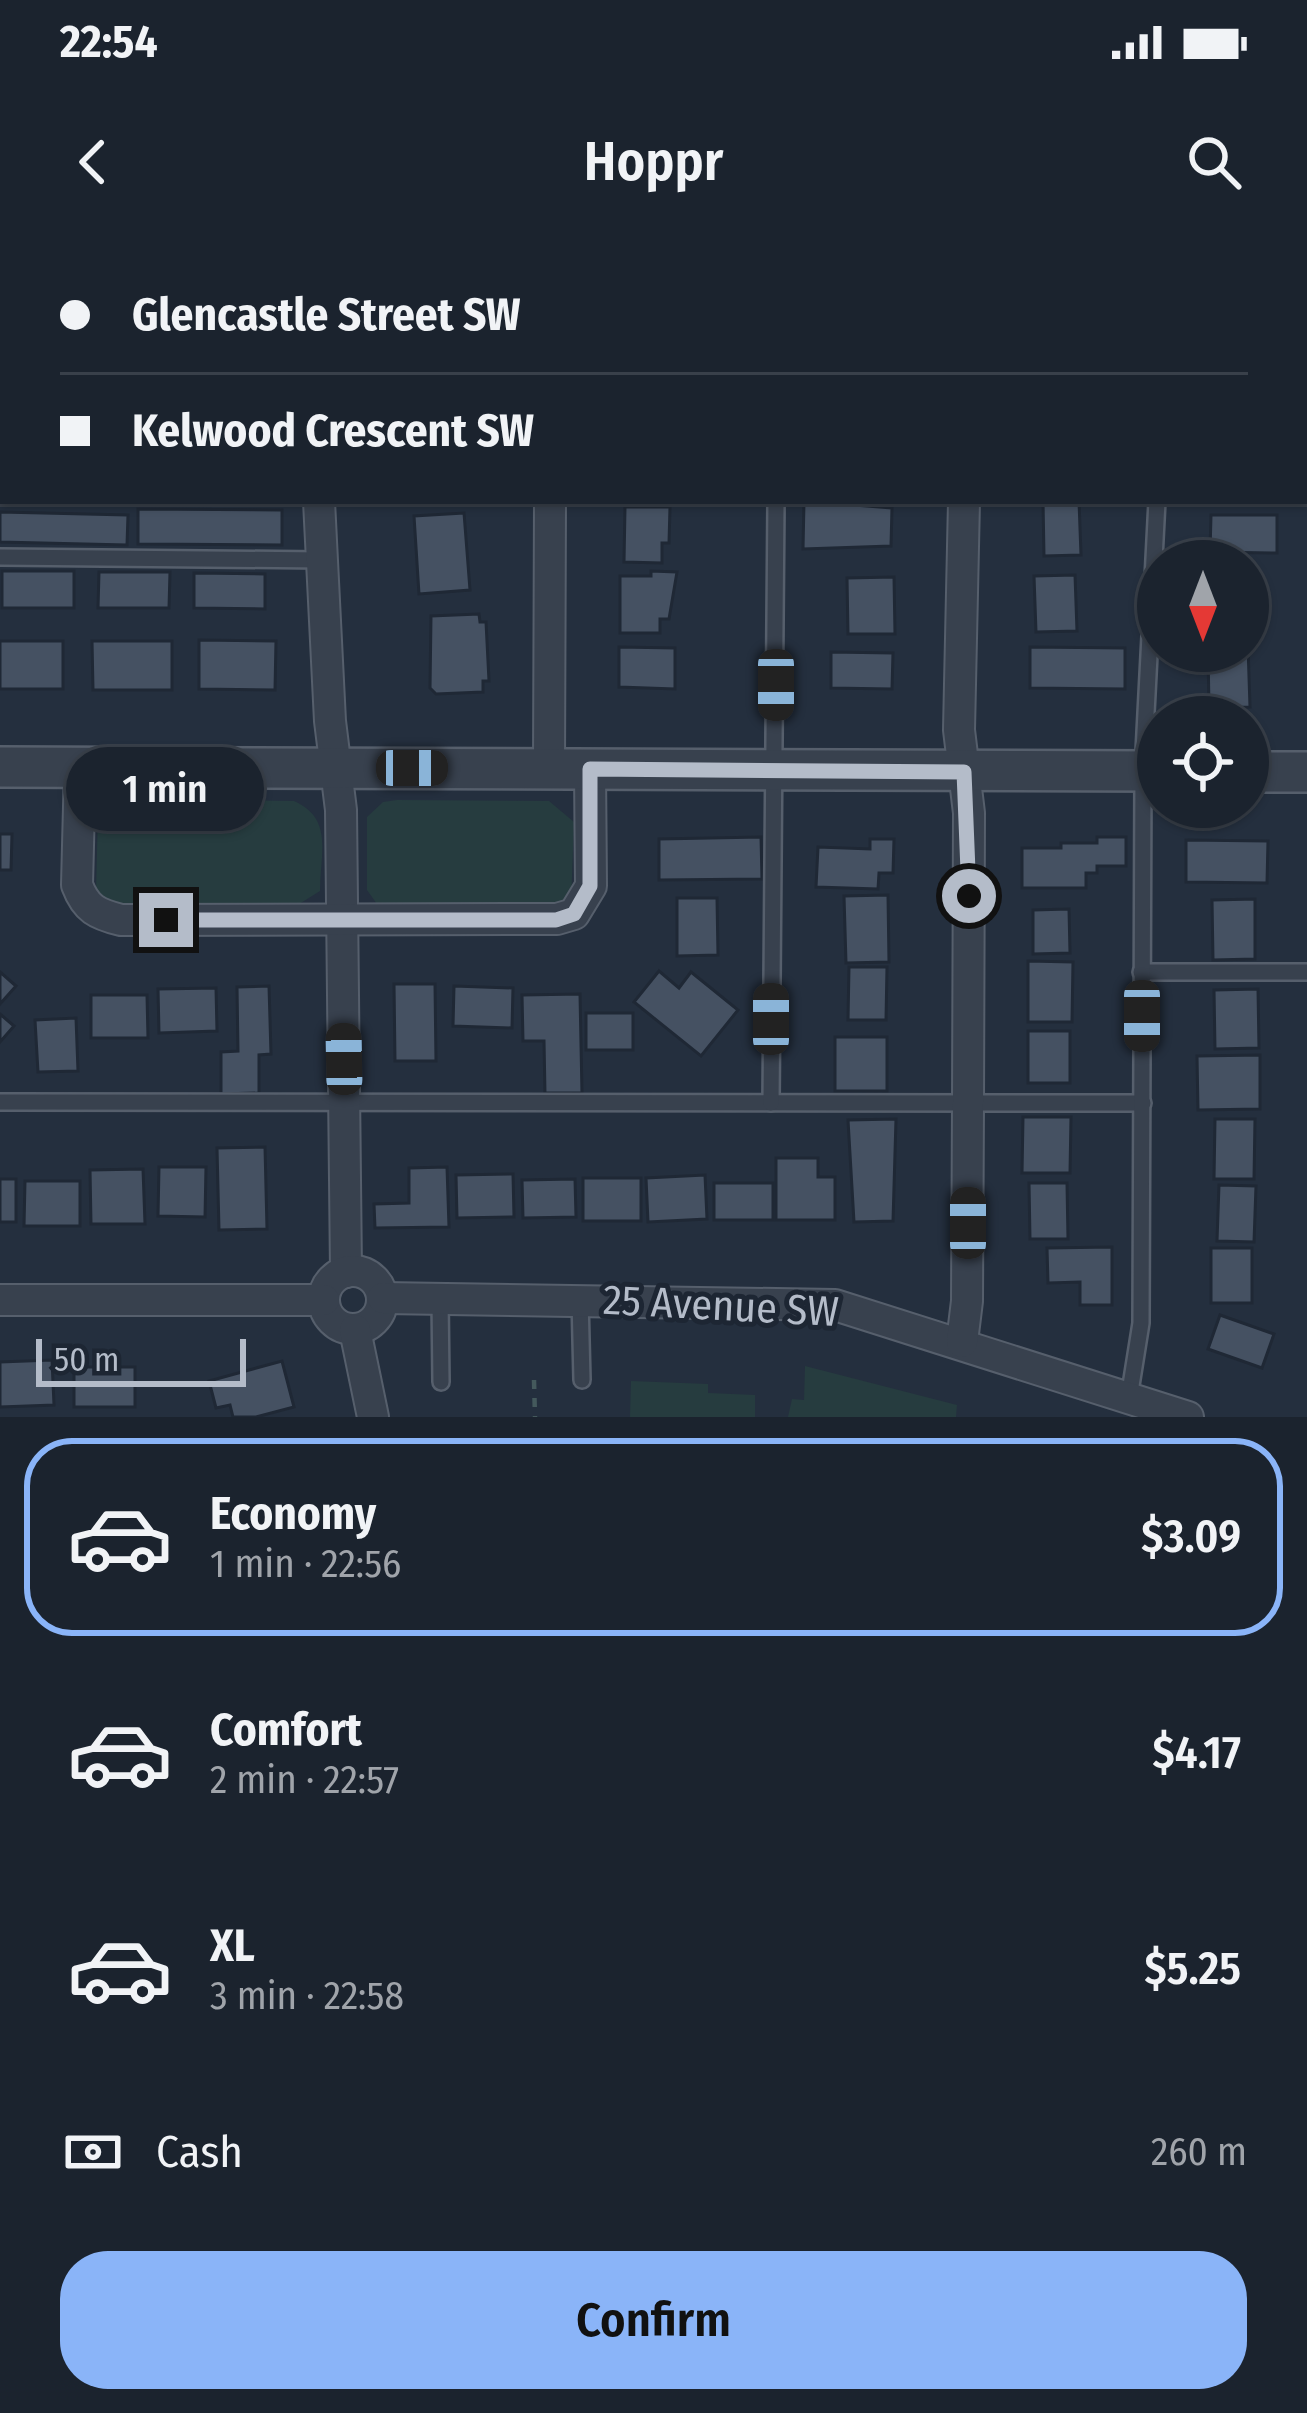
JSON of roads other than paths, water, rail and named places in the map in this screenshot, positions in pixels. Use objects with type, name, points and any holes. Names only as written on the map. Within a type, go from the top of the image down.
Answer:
[{"type":"street","points":[[319,504],[343,919],[346,1272]]},
{"type":"street","points":[[549,768],[550,504]]},
{"type":"street","points":[[962,1342],[967,1301],[968,1105],[964,772],[959,730],[964,504]]},
{"type":"street","points":[[0,767],[1137,771]]},
{"type":"street","points":[[80,767],[77,885],[83,902],[96,914],[121,920],[556,920],[574,914],[590,886],[590,769]]},
{"type":"street","points":[[1269,772],[1307,772]]},
{"type":"street","points":[[346,1272],[370,1276],[382,1298],[376,1319],[355,1330],[333,1322],[324,1300],[331,1282],[346,1272]]},
{"type":"street","name":"25 Avenue SW","points":[[382,1298],[835,1305],[1188,1417]]},
{"type":"street","points":[[0,1300],[324,1300]]},
{"type":"street","points":[[355,1330],[373,1417]]},
{"type":"lane","points":[[771,1103],[776,504]]},
{"type":"lane","points":[[1153,696],[1157,504]]},
{"type":"lane","points":[[0,557],[322,560]]},
{"type":"lane","points":[[1129,1398],[1142,1323],[1142,972],[1148,828]]},
{"type":"lane","points":[[1142,972],[1307,972]]},
{"type":"lane","points":[[0,1102],[1143,1103]]},
{"type":"lane","points":[[440,1299],[440,1382]]},
{"type":"lane","points":[[580,1299],[582,1380]]}]
